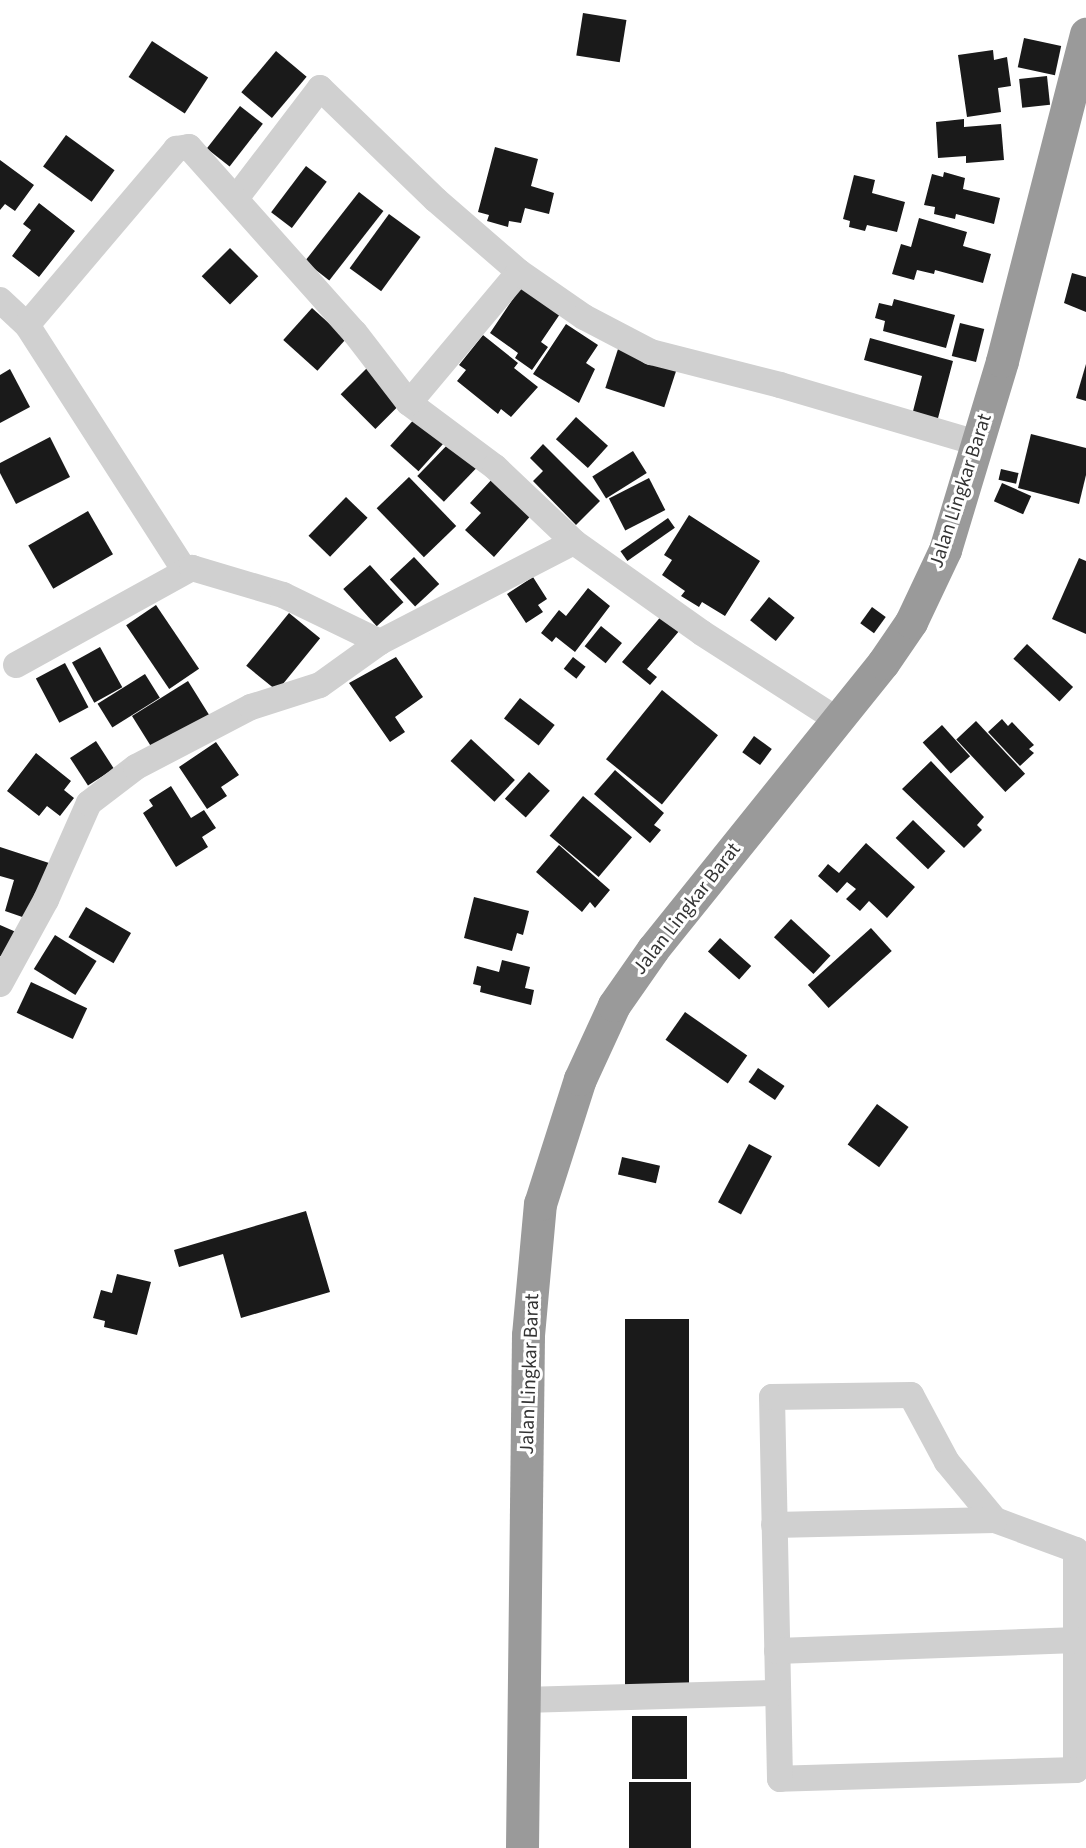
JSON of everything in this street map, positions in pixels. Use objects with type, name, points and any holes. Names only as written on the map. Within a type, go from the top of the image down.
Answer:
[{"type":"highway","name":"Jalan Lingkar Barat","points":[[522,1848],[528,1335],[539,1215],[580,1079],[614,1005],[653,949],[839,722],[910,622],[945,550],[977,443],[1086,34]]},
{"type":"street","points":[[237,197],[320,88],[436,200],[519,272],[584,317],[651,352],[780,385],[977,443]]},
{"type":"street","points":[[27,325],[176,149],[189,147],[198,153],[237,197],[410,403],[495,467],[574,542],[692,626],[839,722]]},
{"type":"street","points":[[410,403],[519,272]]},
{"type":"street","points":[[0,300],[27,325],[183,570]]},
{"type":"street","points":[[0,984],[46,900],[89,803],[136,767],[251,707],[320,684],[380,642],[574,542]]},
{"type":"street","points":[[16,665],[183,570],[206,571],[283,595],[380,642]]},
{"type":"street","points":[[774,1525],[995,1520],[1076,1550],[1076,1770],[780,1779],[774,1525],[772,1397],[911,1395],[947,1462],[995,1520]]},
{"type":"street","points":[[777,1651],[1077,1640]]},
{"type":"street","points":[[523,1700],[778,1693]]},
{"type":"building","points":[[583,13],[626,20],[620,62],[576,55]]},
{"type":"building","points":[[1024,38],[1061,46],[1055,75],[1018,67]]},
{"type":"building","points":[[152,41],[208,77],[185,114],[129,77]]},
{"type":"building","points":[[993,50],[994,60],[1007,57],[1011,86],[998,88],[1001,112],[967,117],[958,55]]},
{"type":"building","points":[[276,51],[307,77],[272,118],[241,92]]},
{"type":"building","points":[[1047,76],[1050,105],[1022,108],[1019,79]]},
{"type":"building","points":[[240,106],[263,124],[230,166],[207,149]]},
{"type":"building","points":[[964,119],[964,127],[1001,124],[1004,160],[966,163],[966,156],[938,158],[936,122]]},
{"type":"building","points":[[66,135],[115,170],[92,202],[43,167]]},
{"type":"building","points":[[495,147],[538,159],[531,186],[554,193],[549,214],[525,208],[521,223],[509,221],[508,227],[487,221],[489,215],[478,212]]},
{"type":"building","points":[[0,160],[34,185],[15,211],[5,204],[0,210]]},
{"type":"building","points":[[306,166],[327,182],[292,228],[271,212]]},
{"type":"building","points":[[944,172],[965,178],[963,189],[1000,198],[994,224],[956,214],[955,219],[934,214],[935,207],[924,205],[932,174],[943,177]]},
{"type":"building","points":[[854,175],[875,180],[872,193],[905,202],[897,232],[867,225],[865,231],[849,227],[850,221],[843,219]]},
{"type":"building","points":[[359,192],[383,211],[329,280],[305,261]]},
{"type":"building","points":[[39,203],[75,231],[39,277],[12,256],[31,230],[23,224]]},
{"type":"building","points":[[389,214],[421,237],[381,291],[350,268]]},
{"type":"building","points":[[919,218],[967,232],[963,246],[991,254],[983,283],[935,270],[934,274],[917,270],[914,280],[892,274],[901,244],[911,247]]},
{"type":"building","points":[[230,248],[258,276],[230,305],[202,276]]},
{"type":"building","points":[[1072,273],[1086,277],[1086,312],[1064,303]]},
{"type":"building","points":[[521,287],[560,314],[541,342],[548,347],[532,370],[515,358],[518,353],[490,333]]},
{"type":"building","points":[[894,299],[955,315],[946,348],[883,331],[885,321],[875,318],[879,303],[892,306]]},
{"type":"building","points":[[312,308],[346,339],[317,371],[283,340]]},
{"type":"building","points":[[960,323],[984,329],[976,362],[952,356]]},
{"type":"building","points":[[566,324],[598,345],[586,363],[595,369],[579,403],[533,374]]},
{"type":"building","points":[[483,335],[518,363],[514,368],[538,387],[511,417],[501,409],[498,414],[457,381],[466,370],[459,365]]},
{"type":"building","points":[[870,338],[953,361],[937,422],[912,415],[922,376],[864,360]]},
{"type":"building","points":[[618,349],[677,368],[664,407],[605,388]]},
{"type":"building","points":[[1086,364],[1086,401],[1076,398]]},
{"type":"building","points":[[369,366],[404,401],[375,429],[341,394]]},
{"type":"building","points":[[10,369],[30,407],[0,423],[0,375]]},
{"type":"building","points":[[417,416],[445,441],[418,471],[390,446]]},
{"type":"building","points":[[576,417],[608,446],[588,468],[556,439]]},
{"type":"building","points":[[1031,434],[1086,448],[1086,475],[1079,504],[1018,488]]},
{"type":"building","points":[[50,437],[70,477],[16,504],[0,473],[0,463]]},
{"type":"building","points":[[452,440],[479,466],[444,502],[417,476]]},
{"type":"building","points":[[543,444],[600,501],[576,525],[533,481],[543,471],[530,458]]},
{"type":"building","points":[[633,451],[647,473],[606,498],[592,476]]},
{"type":"building","points":[[1001,469],[1019,473],[1016,484],[999,480]]},
{"type":"building","points":[[409,477],[456,526],[424,557],[377,508]]},
{"type":"building","points":[[494,477],[534,512],[494,557],[465,530],[481,513],[470,503]]},
{"type":"building","points":[[649,478],[665,510],[625,531],[609,498]]},
{"type":"building","points":[[1002,483],[1031,496],[1023,514],[994,501]]},
{"type":"building","points":[[346,497],[368,518],[330,557],[308,536]]},
{"type":"building","points":[[88,511],[113,554],[53,589],[28,546]]},
{"type":"building","points":[[689,515],[760,561],[725,616],[702,602],[699,607],[681,596],[685,591],[662,575],[672,560],[664,555]]},
{"type":"building","points":[[668,518],[675,528],[627,561],[620,551]]},
{"type":"building","points":[[414,557],[439,584],[415,607],[390,580]]},
{"type":"building","points":[[1079,558],[1086,561],[1086,634],[1052,619]]},
{"type":"building","points":[[370,565],[403,602],[377,626],[343,589]]},
{"type":"building","points":[[533,577],[547,599],[538,605],[543,612],[526,623],[507,594]]},
{"type":"building","points":[[588,588],[610,606],[575,652],[556,637],[552,642],[541,633],[559,610],[566,616]]},
{"type":"building","points":[[769,597],[795,618],[776,641],[750,620]]},
{"type":"building","points":[[156,605],[199,669],[169,689],[126,625]]},
{"type":"building","points":[[872,607],[886,617],[874,633],[860,623]]},
{"type":"building","points":[[289,613],[320,638],[277,691],[246,666]]},
{"type":"building","points":[[663,614],[680,630],[647,669],[657,677],[650,685],[622,662]]},
{"type":"building","points":[[601,626],[622,643],[606,663],[585,646]]},
{"type":"building","points":[[1027,644],[1073,687],[1059,702],[1013,659]]},
{"type":"building","points":[[100,647],[122,687],[94,703],[72,663]]},
{"type":"building","points":[[396,657],[423,697],[395,717],[405,732],[390,742],[349,683]]},
{"type":"building","points":[[573,657],[586,667],[576,679],[564,669]]},
{"type":"building","points":[[65,663],[88,707],[59,723],[36,678]]},
{"type":"building","points":[[145,674],[160,698],[112,727],[98,704]]},
{"type":"building","points":[[188,681],[212,719],[156,754],[132,716]]},
{"type":"building","points":[[662,690],[718,735],[662,804],[606,759]]},
{"type":"building","points":[[520,698],[555,725],[539,746],[504,718]]},
{"type":"building","points":[[1002,719],[1008,726],[1012,722],[1034,745],[1029,749],[1034,753],[1020,766],[988,732]]},
{"type":"building","points":[[976,721],[1025,774],[1005,792],[956,739]]},
{"type":"building","points":[[942,725],[970,756],[951,774],[923,742]]},
{"type":"building","points":[[754,736],[772,749],[760,765],[742,752]]},
{"type":"building","points":[[471,739],[515,780],[494,802],[451,761]]},
{"type":"building","points":[[96,741],[114,769],[88,786],[70,758]]},
{"type":"building","points":[[216,742],[239,775],[221,787],[227,796],[207,809],[179,767]]},
{"type":"building","points":[[36,753],[71,781],[64,790],[74,798],[60,816],[47,806],[39,816],[7,791]]},
{"type":"building","points":[[931,761],[984,817],[977,825],[982,830],[964,848],[902,789]]},
{"type":"building","points":[[615,770],[664,813],[654,825],[661,830],[650,843],[594,794]]},
{"type":"building","points":[[529,772],[550,791],[526,817],[505,799]]},
{"type":"building","points":[[171,786],[191,818],[204,810],[216,828],[202,837],[208,847],[176,867],[143,813],[153,806],[149,800]]},
{"type":"building","points":[[583,796],[632,837],[599,877],[550,836]]},
{"type":"building","points":[[913,820],[945,851],[928,869],[896,838]]},
{"type":"building","points":[[866,843],[915,887],[887,918],[869,901],[860,911],[846,899],[856,889],[847,882],[837,893],[818,876],[828,864],[839,873]]},
{"type":"building","points":[[559,845],[610,890],[595,908],[590,902],[582,912],[536,872]]},
{"type":"building","points":[[0,847],[49,863],[31,920],[5,911],[14,880],[0,876]]},
{"type":"building","points":[[474,897],[529,911],[523,935],[517,933],[512,951],[464,938]]},
{"type":"building","points":[[86,907],[131,933],[114,963],[68,937]]},
{"type":"building","points":[[791,919],[830,956],[813,974],[774,937]]},
{"type":"building","points":[[0,925],[16,932],[5,958],[0,956]]},
{"type":"building","points":[[871,928],[892,951],[829,1008],[808,985]]},
{"type":"building","points":[[55,935],[97,961],[75,995],[34,969]]},
{"type":"building","points":[[720,938],[751,966],[739,979],[708,951]]},
{"type":"building","points":[[502,960],[530,967],[525,988],[534,990],[531,1005],[480,992],[481,986],[473,984],[477,966],[499,972]]},
{"type":"building","points":[[31,982],[87,1008],[73,1039],[17,1013]]},
{"type":"building","points":[[685,1012],[747,1056],[728,1083],[665,1040]]},
{"type":"building","points":[[758,1068],[785,1086],[775,1100],[748,1082]]},
{"type":"building","points":[[877,1104],[909,1127],[879,1167],[848,1144]]},
{"type":"building","points":[[749,1144],[772,1156],[741,1214],[718,1202]]},
{"type":"building","points":[[622,1157],[660,1166],[656,1183],[618,1175]]},
{"type":"building","points":[[306,1211],[330,1292],[241,1318],[223,1254],[179,1267],[174,1250]]},
{"type":"building","points":[[117,1274],[151,1282],[137,1335],[104,1327],[105,1321],[93,1318],[101,1290],[112,1293]]},
{"type":"building","points":[[625,1319],[689,1319],[689,1700],[625,1700]]},
{"type":"building","points":[[632,1716],[687,1716],[687,1779],[632,1779]]},
{"type":"building","points":[[629,1782],[691,1782],[691,1848],[629,1848]]}]
